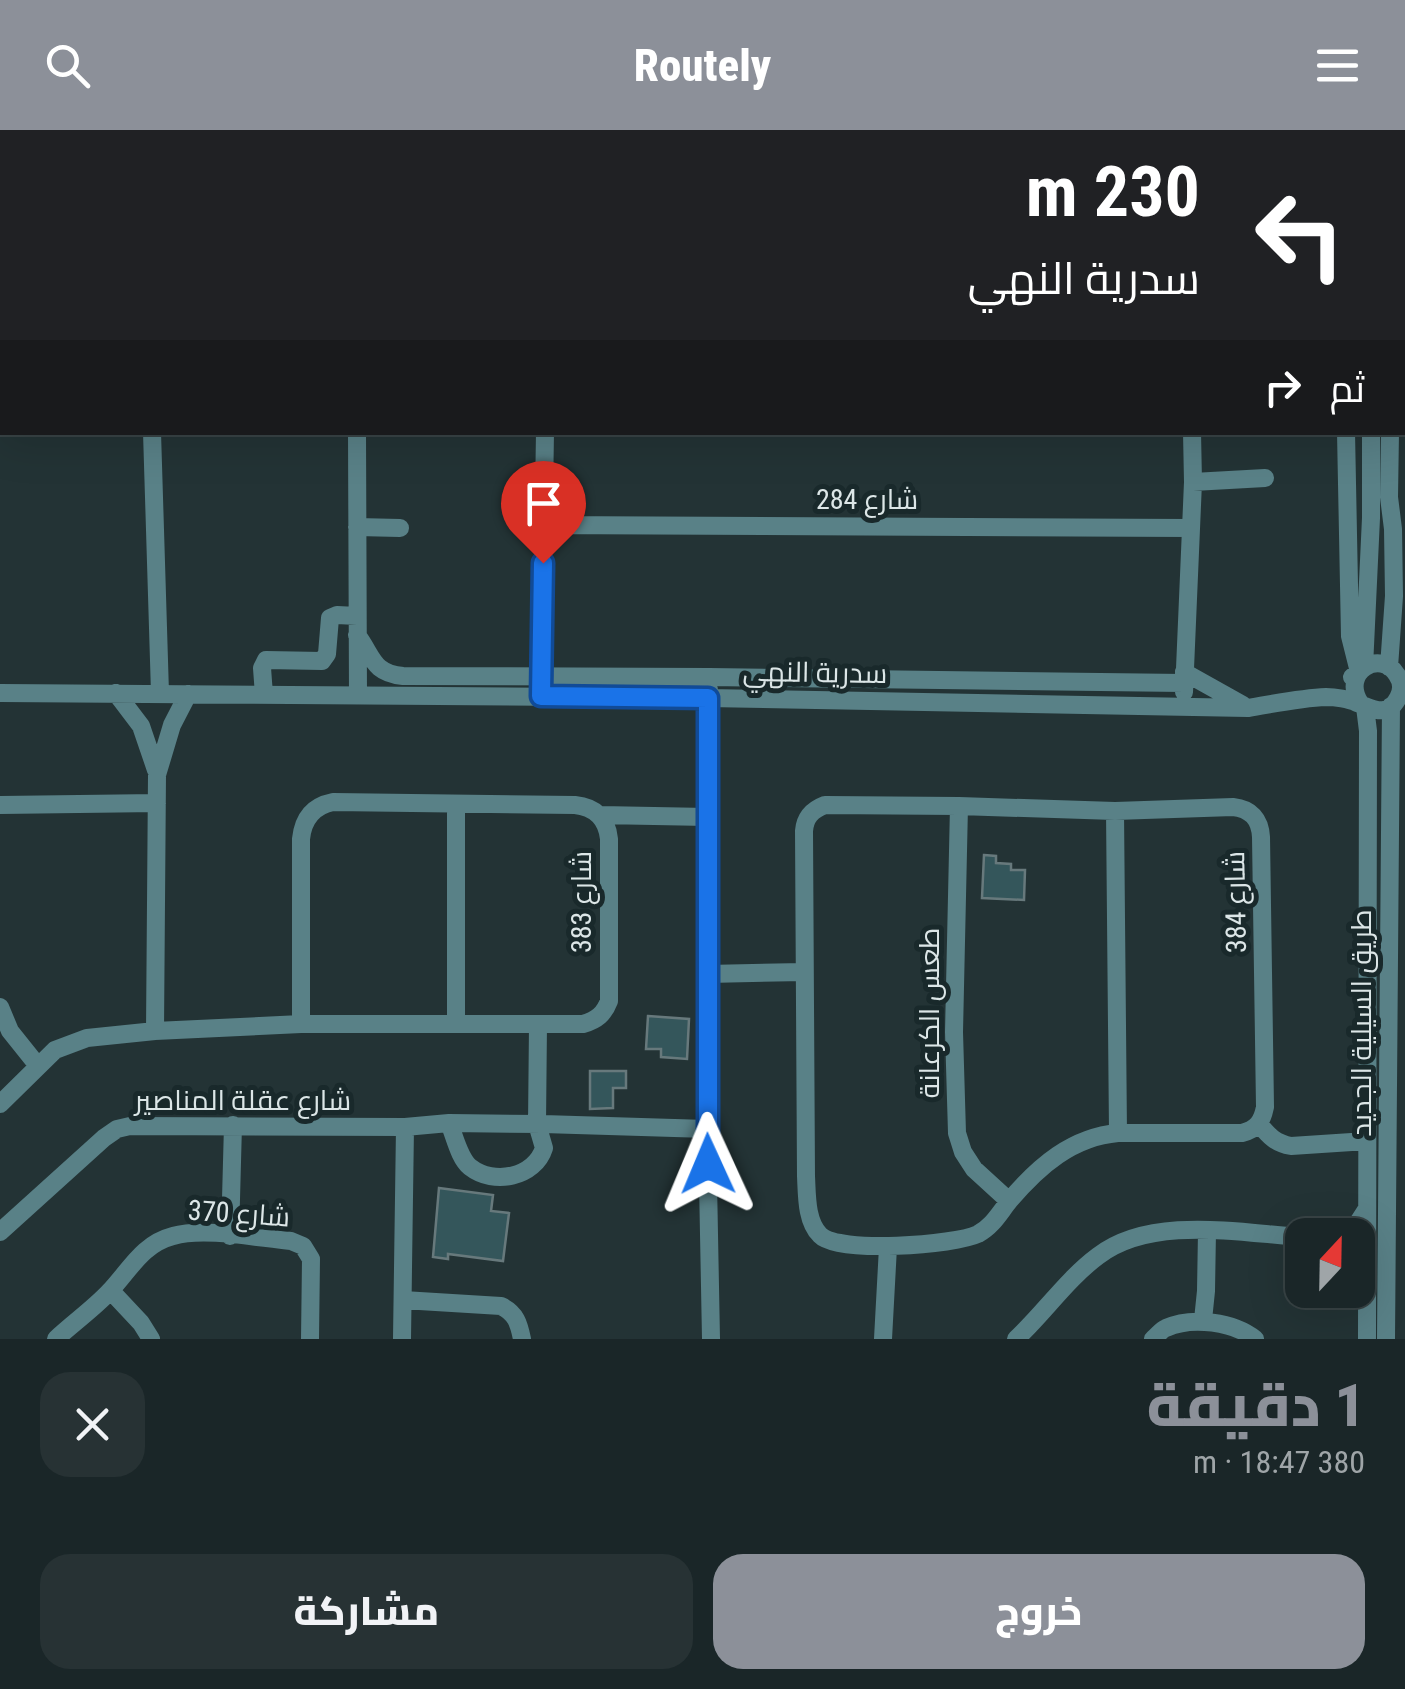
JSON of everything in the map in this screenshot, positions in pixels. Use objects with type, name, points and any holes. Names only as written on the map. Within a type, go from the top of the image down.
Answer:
[{"type":"street","points":[[152,435],[160,693]]},
{"type":"street","points":[[357,435],[358,695]]},
{"type":"street","points":[[541,696],[545,435]]},
{"type":"street","points":[[1184,707],[1192,435]]},
{"type":"street","points":[[1346,435],[1350,636],[1361,670]]},
{"type":"street","name":"طريق السيلية الجديد","points":[[1366,1218],[1368,731],[1354,691],[1355,678],[1361,670],[1371,435]]},
{"type":"street","name":"طريق السيلية الجديد","points":[[1386,1339],[1390,706],[1399,696],[1400,683],[1389,667],[1394,596],[1390,435]]},
{"type":"street","points":[[1346,495],[1370,467]]},
{"type":"street","points":[[1193,482],[1265,478]]},
{"type":"street","points":[[1346,495],[1370,518]]},
{"type":"street","name":"شارع 284","points":[[544,525],[1190,528]]},
{"type":"street","points":[[357,528],[400,528]]},
{"type":"street","points":[[264,695],[262,668],[266,660],[322,661],[330,618],[337,615],[357,625],[372,661],[394,676],[1184,677],[1248,708]]},
{"type":"street","points":[[1329,697],[1361,670],[1376,664],[1389,667]]},
{"type":"street","points":[[709,677],[710,1339]]},
{"type":"street","name":"سدرية النهي","points":[[0,692],[708,698],[1248,708],[1329,697],[1362,705]]},
{"type":"street","points":[[116,693],[142,726],[158,775]]},
{"type":"street","points":[[155,1031],[158,775],[166,741],[188,694]]},
{"type":"street","points":[[1362,705],[1378,711],[1390,706]]},
{"type":"street","name":"شارع 383","points":[[0,1104],[55,1050],[76,1040],[155,1031],[301,1024],[592,1022],[606,1010],[609,1001],[609,838],[605,822],[600,815],[575,805],[333,802],[320,806],[306,820],[301,839],[301,1024]]},
{"type":"street","points":[[0,805],[156,804]]},
{"type":"street","points":[[456,804],[456,1023]]},
{"type":"street","name":"شارع 384","points":[[825,805],[958,806],[1116,811],[1233,807],[1250,812],[1257,819],[1261,837],[1265,1107],[1259,1124],[1242,1133],[1118,1133],[1091,1138],[1041,1168],[990,1226],[974,1236],[888,1246],[829,1242],[812,1222],[806,1176],[804,824],[812,812],[825,805]]},
{"type":"street","name":"طعس الكرعانة","points":[[958,806],[954,1032],[957,1132],[974,1169],[1010,1200]]},
{"type":"street","points":[[1116,811],[1118,1133]]},
{"type":"street","points":[[600,815],[708,817]]},
{"type":"street","points":[[1390,936],[1405,964]]},
{"type":"street","points":[[708,974],[804,972]]},
{"type":"street","points":[[0,1008],[10,1031],[38,1066]]},
{"type":"street","points":[[450,1124],[467,1164],[480,1172],[497,1176],[522,1174],[537,1164],[544,1148],[537,1124],[538,1024]]},
{"type":"street","points":[[1389,1061],[1405,1038]]},
{"type":"street","name":"شارع عقلة المناصير","points":[[0,1232],[104,1138],[117,1129],[143,1125],[405,1128],[537,1124],[707,1129]]},
{"type":"street","points":[[1259,1124],[1270,1138],[1291,1146],[1367,1141]]},
{"type":"street","points":[[230,1236],[233,1125]]},
{"type":"street","points":[[402,1339],[405,1128]]},
{"type":"street","points":[[1361,1218],[1367,1210]]},
{"type":"street","points":[[1204,1320],[1207,1230]]},
{"type":"street","points":[[1016,1339],[1087,1266],[1108,1250],[1144,1235],[1207,1230],[1285,1236]]},
{"type":"street","name":"شارع 370","points":[[56,1339],[111,1290],[142,1253],[158,1242],[192,1233],[295,1242],[307,1250],[310,1339]]},
{"type":"street","points":[[882,1339],[888,1246]]},
{"type":"street","points":[[111,1290],[142,1323],[151,1339]]},
{"type":"street","points":[[403,1300],[501,1306],[517,1320],[522,1339]]},
{"type":"street","name":"طريق السيلية الجديد","points":[[1365,1308],[1367,1339]]},
{"type":"street","points":[[1154,1339],[1166,1328],[1204,1320],[1244,1330],[1256,1339]]},
{"type":"building","points":[[984,855],[996,856],[996,863],[1011,864],[1011,870],[1025,870],[1024,900],[982,898]]},
{"type":"building","points":[[648,1016],[689,1019],[687,1059],[661,1057],[661,1049],[646,1049]]},
{"type":"building","points":[[590,1071],[626,1071],[626,1088],[613,1088],[613,1108],[590,1109]]},
{"type":"building","points":[[439,1188],[493,1195],[491,1211],[509,1213],[503,1261],[448,1254],[448,1259],[433,1257]]},
{"type":"route","points":[[543,563],[541,696],[708,698],[708,1164]]}]
